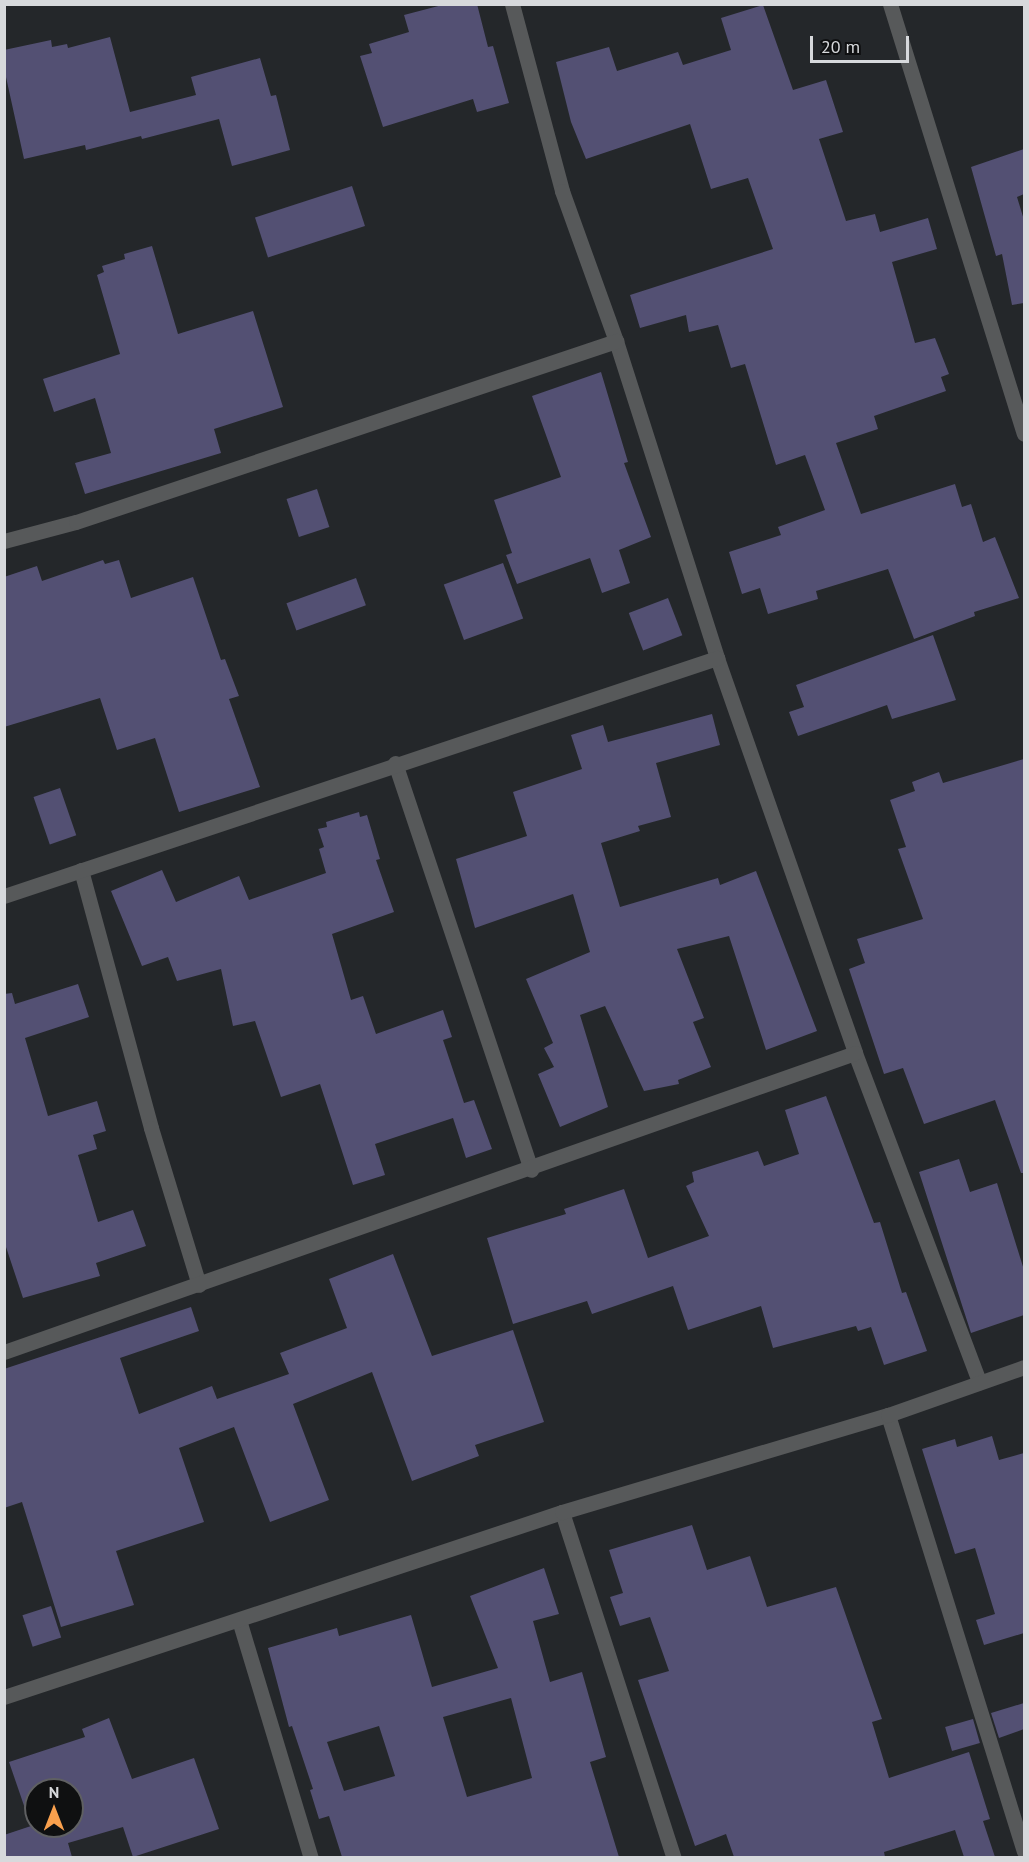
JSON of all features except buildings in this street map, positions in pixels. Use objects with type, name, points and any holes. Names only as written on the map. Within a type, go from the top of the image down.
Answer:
[{"type":"street","points":[[512,4],[562,191],[616,341],[717,658],[855,1053],[979,1382]]},
{"type":"street","points":[[890,4],[1024,434]]},
{"type":"street","points":[[6,537],[76,522],[616,341]]},
{"type":"street","points":[[4,896],[395,763],[717,658]]},
{"type":"street","points":[[395,763],[531,1170]]},
{"type":"street","points":[[81,870],[151,1128],[199,1285]]},
{"type":"street","points":[[4,1352],[531,1170],[855,1053]]},
{"type":"street","points":[[4,1697],[562,1512],[888,1415],[1024,1367]]},
{"type":"street","points":[[888,1415],[1024,1851]]},
{"type":"street","points":[[562,1512],[675,1857]]},
{"type":"street","points":[[239,1620],[311,1857]]}]
